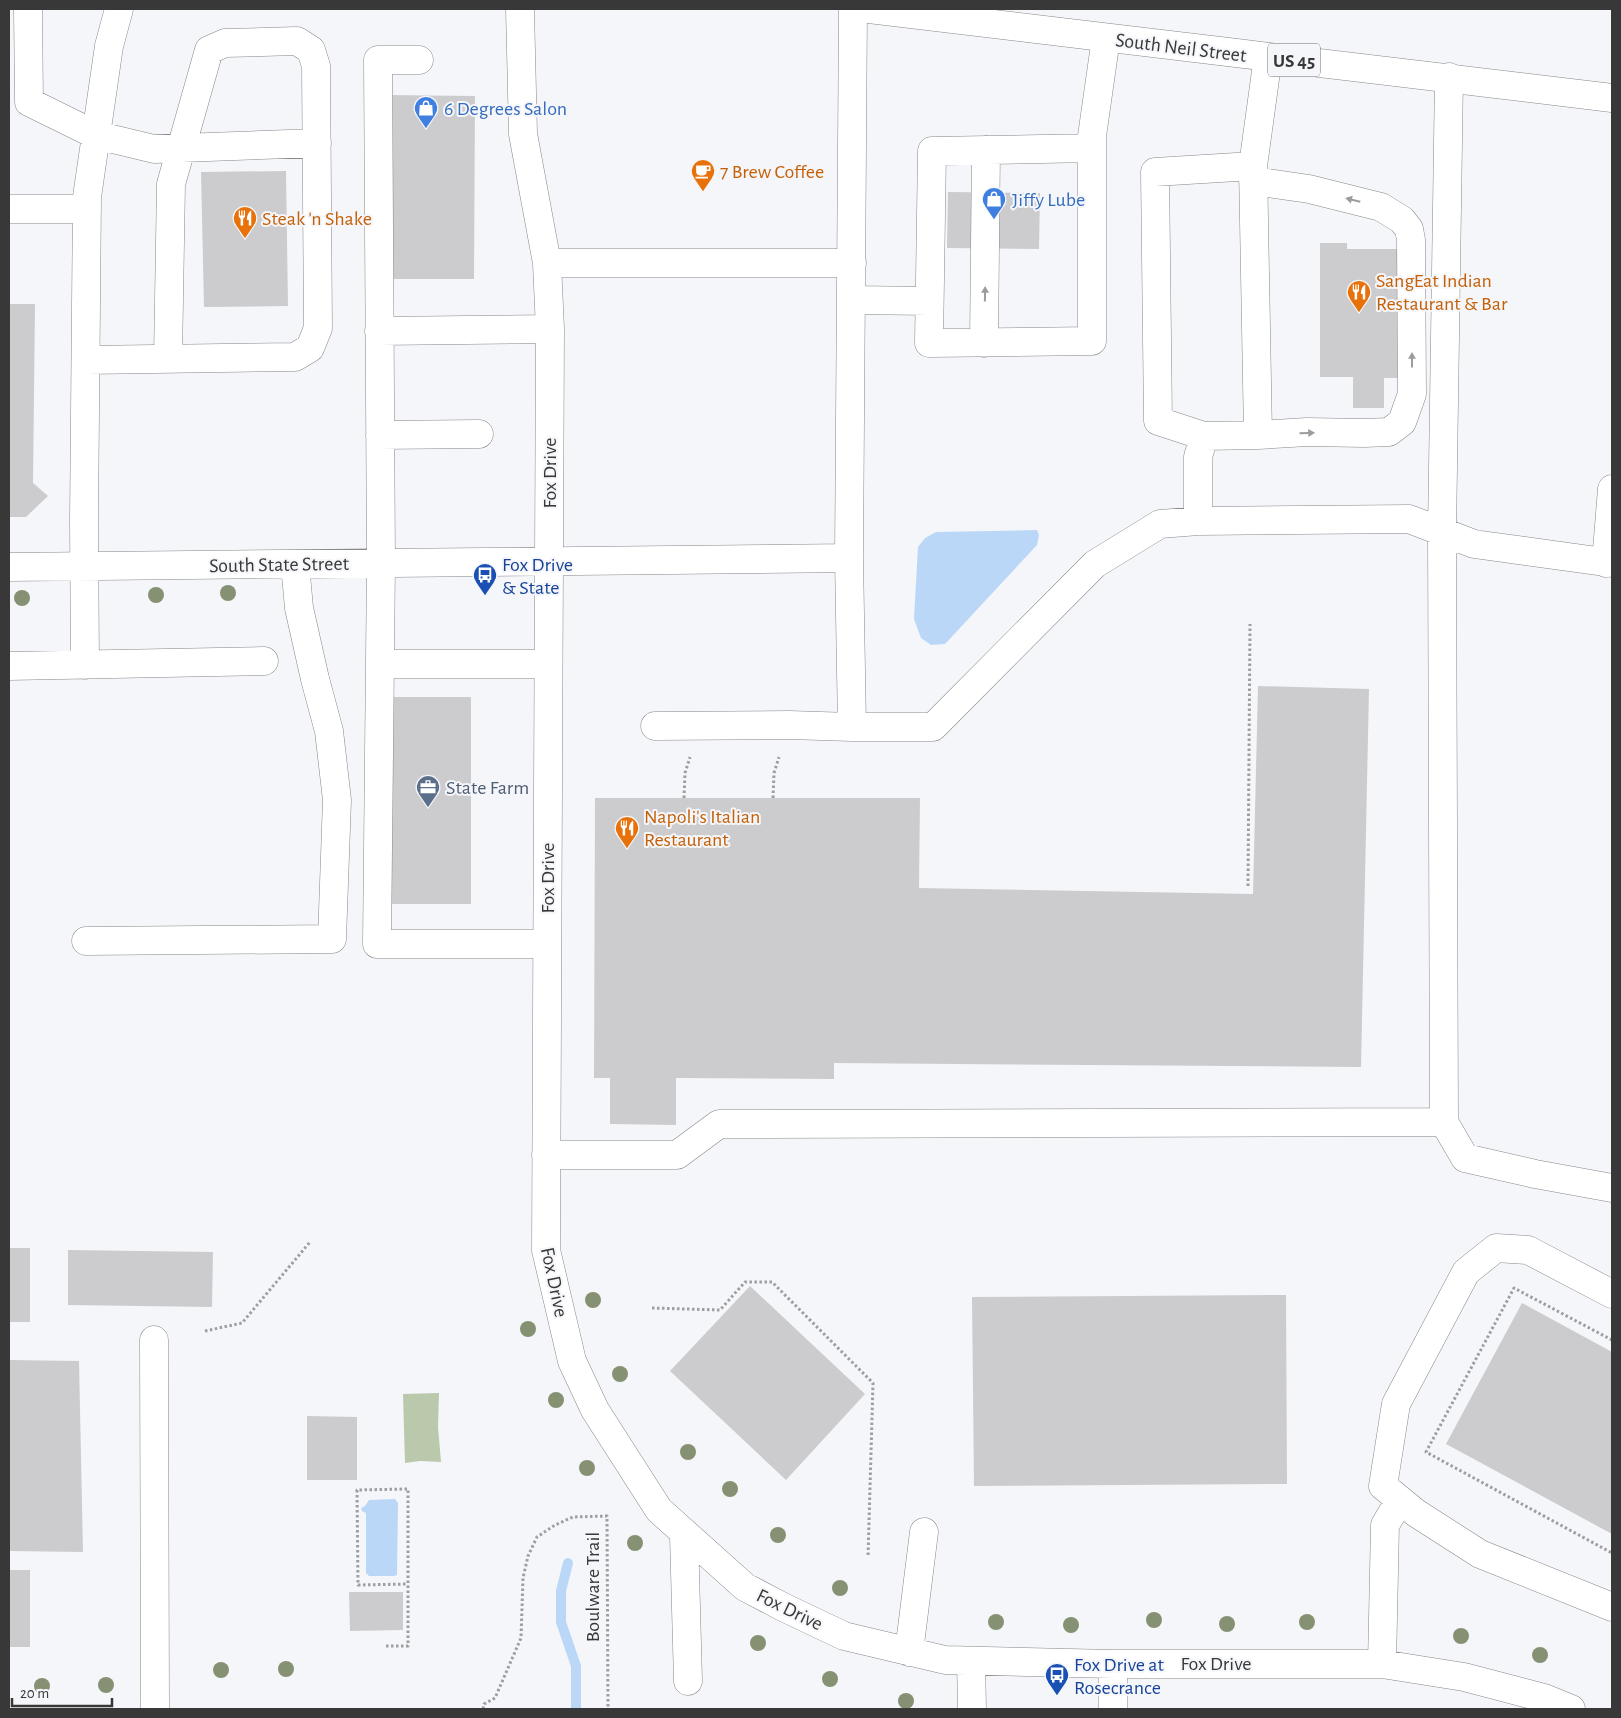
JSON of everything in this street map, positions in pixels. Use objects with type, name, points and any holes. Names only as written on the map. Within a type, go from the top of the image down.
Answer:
[{"type":"street","points":[[28,9],[28,102],[96,135],[154,149],[317,143]]},
{"type":"street","points":[[85,665],[87,198],[110,46],[119,9]]},
{"type":"street","name":"Fox Drive","points":[[520,9],[524,134],[547,264],[550,329],[546,1250],[572,1361],[595,1410],[659,1510],[684,1534],[745,1587],[844,1636],[945,1660],[1113,1664],[1382,1664],[1464,1677],[1544,1698],[1571,1709]]},
{"type":"street","points":[[852,727],[849,558],[853,9]]},
{"type":"street","name":"South Neil Street","points":[[869,9],[948,14],[1106,38],[1612,98]]},
{"type":"street","points":[[1092,148],[932,151],[929,343],[1092,341],[1092,148],[1092,136],[1106,38]]},
{"type":"street","points":[[86,360],[295,357],[310,348],[318,328],[316,66],[311,50],[297,41],[225,43],[209,50],[171,184],[168,358]]},
{"type":"street","points":[[1258,436],[1253,174],[1268,57]]},
{"type":"street","points":[[419,60],[378,60],[381,563],[377,944],[547,944]]},
{"type":"street","points":[[1449,78],[1442,532],[1444,1122],[1465,1158],[1535,1174],[1612,1188]]},
{"type":"street","points":[[984,343],[986,150]]},
{"type":"street","points":[[1155,172],[1253,174],[1381,207],[1402,220],[1409,229],[1411,240],[1412,394],[1402,422],[1389,432],[1307,432],[1258,436],[1204,436],[1158,421],[1155,172]]},
{"type":"street","points":[[9,209],[87,209]]},
{"type":"street","points":[[547,264],[852,263]]},
{"type":"street","points":[[852,300],[929,301]]},
{"type":"street","points":[[379,331],[550,329]]},
{"type":"street","points":[[380,435],[479,434]]},
{"type":"street","points":[[1198,521],[1198,457],[1204,436]]},
{"type":"street","points":[[655,726],[933,727],[1095,564],[1160,524],[1198,521],[1409,519],[1474,544],[1609,563],[1612,489]]},
{"type":"street","name":"South State Street","points":[[9,567],[849,558]]},
{"type":"street","points":[[86,941],[332,939],[333,866],[337,800],[330,731],[315,678],[299,608],[295,564]]},
{"type":"street","points":[[9,666],[264,661]]},
{"type":"street","points":[[380,664],[548,664]]},
{"type":"street","points":[[546,1155],[677,1155],[719,1124],[1444,1122]]},
{"type":"street","points":[[1612,1294],[1528,1250],[1496,1248],[1466,1272],[1396,1404],[1383,1486],[1416,1513],[1480,1554],[1612,1607]]},
{"type":"street","points":[[154,1340],[155,1709]]},
{"type":"street","points":[[1382,1664],[1385,1525],[1400,1500]]},
{"type":"street","points":[[909,1652],[924,1532]]},
{"type":"street","points":[[684,1534],[688,1681]]},
{"type":"street","points":[[971,1660],[972,1709]]},
{"type":"street","points":[[1113,1664],[1113,1709]]},
{"type":"path","points":[[1248,886],[1250,624]]},
{"type":"path","points":[[774,798],[774,773],[789,725]]},
{"type":"path","points":[[684,798],[685,773],[700,726]]},
{"type":"path","points":[[205,1331],[242,1323],[310,1242]]},
{"type":"path","points":[[652,1308],[720,1310],[745,1282],[772,1282],[873,1383],[868,1557]]},
{"type":"path","points":[[1612,1340],[1514,1288],[1426,1452],[1612,1553]]},
{"type":"path","points":[[386,1646],[408,1646],[408,1584],[408,1489],[357,1490],[358,1585],[408,1584]]},
{"type":"path","name":"Boulware Trail","points":[[483,1709],[484,1704],[495,1698],[521,1638],[524,1578],[528,1556],[537,1537],[555,1525],[573,1517],[607,1516],[608,1709]]},
{"type":"green space","points":[[439,1393],[438,1427],[441,1462],[420,1461],[405,1463],[403,1394]]},
{"type":"water","points":[[1037,530],[1039,535],[1037,545],[945,644],[931,645],[921,638],[914,619],[918,547],[925,538],[936,532]]},
{"type":"water","points":[[395,1499],[398,1503],[397,1575],[369,1576],[366,1573],[366,1513],[361,1508],[369,1500]]},
{"type":"building","points":[[385,95],[475,96],[474,279],[384,279]]},
{"type":"building","name":"Steak 'n Shake","points":[[286,171],[288,306],[204,307],[201,172]]},
{"type":"building","name":"Jiffy Lube","points":[[948,192],[1040,193],[1039,249],[947,248]]},
{"type":"building","name":"SangEat Indian Restaurant & Bar","points":[[1320,243],[1347,243],[1347,249],[1397,249],[1398,378],[1384,378],[1384,408],[1353,408],[1353,377],[1320,377]]},
{"type":"building","points":[[9,304],[35,304],[33,483],[48,496],[26,517],[9,517]]},
{"type":"building","points":[[1258,686],[1369,689],[1361,1067],[834,1063],[834,1079],[676,1078],[676,1125],[610,1124],[610,1078],[594,1078],[595,798],[920,798],[919,888],[1253,894]]},
{"type":"building","points":[[382,697],[471,697],[471,904],[383,904]]},
{"type":"building","points":[[9,1248],[30,1248],[30,1322],[9,1322]]},
{"type":"building","points":[[68,1250],[213,1252],[212,1307],[68,1305]]},
{"type":"building","points":[[750,1286],[865,1394],[786,1480],[670,1371]]},
{"type":"building","points":[[1286,1295],[1287,1484],[974,1486],[972,1297]]},
{"type":"building","points":[[1522,1303],[1612,1352],[1612,1534],[1446,1444]]},
{"type":"building","points":[[9,1360],[79,1361],[83,1552],[9,1551]]},
{"type":"building","points":[[307,1416],[357,1417],[357,1480],[307,1480]]},
{"type":"building","points":[[9,1570],[30,1570],[30,1647],[9,1647]]},
{"type":"building","points":[[349,1592],[403,1592],[403,1630],[350,1631]]},
{"type":"waterway","points":[[568,1563],[561,1591],[561,1622],[576,1666],[576,1709]]},
{"type":"place","name":"6 Degrees Salon","points":[[426,129]]},
{"type":"place","name":"7 Brew Coffee","points":[[703,192]]},
{"type":"place","name":"Jiffy Lube","points":[[994,220]]},
{"type":"place","name":"Steak 'n Shake","points":[[245,239]]},
{"type":"place","name":"SangEat Indian Restaurant & Bar","points":[[1359,313]]},
{"type":"place","name":"Fox Drive & State","points":[[485,596]]},
{"type":"place","name":"State Farm","points":[[428,808]]},
{"type":"place","name":"Napoli's Italian Restaurant","points":[[627,849]]},
{"type":"place","name":"Fox Drive at Rosecrance","points":[[1057,1696]]}]
